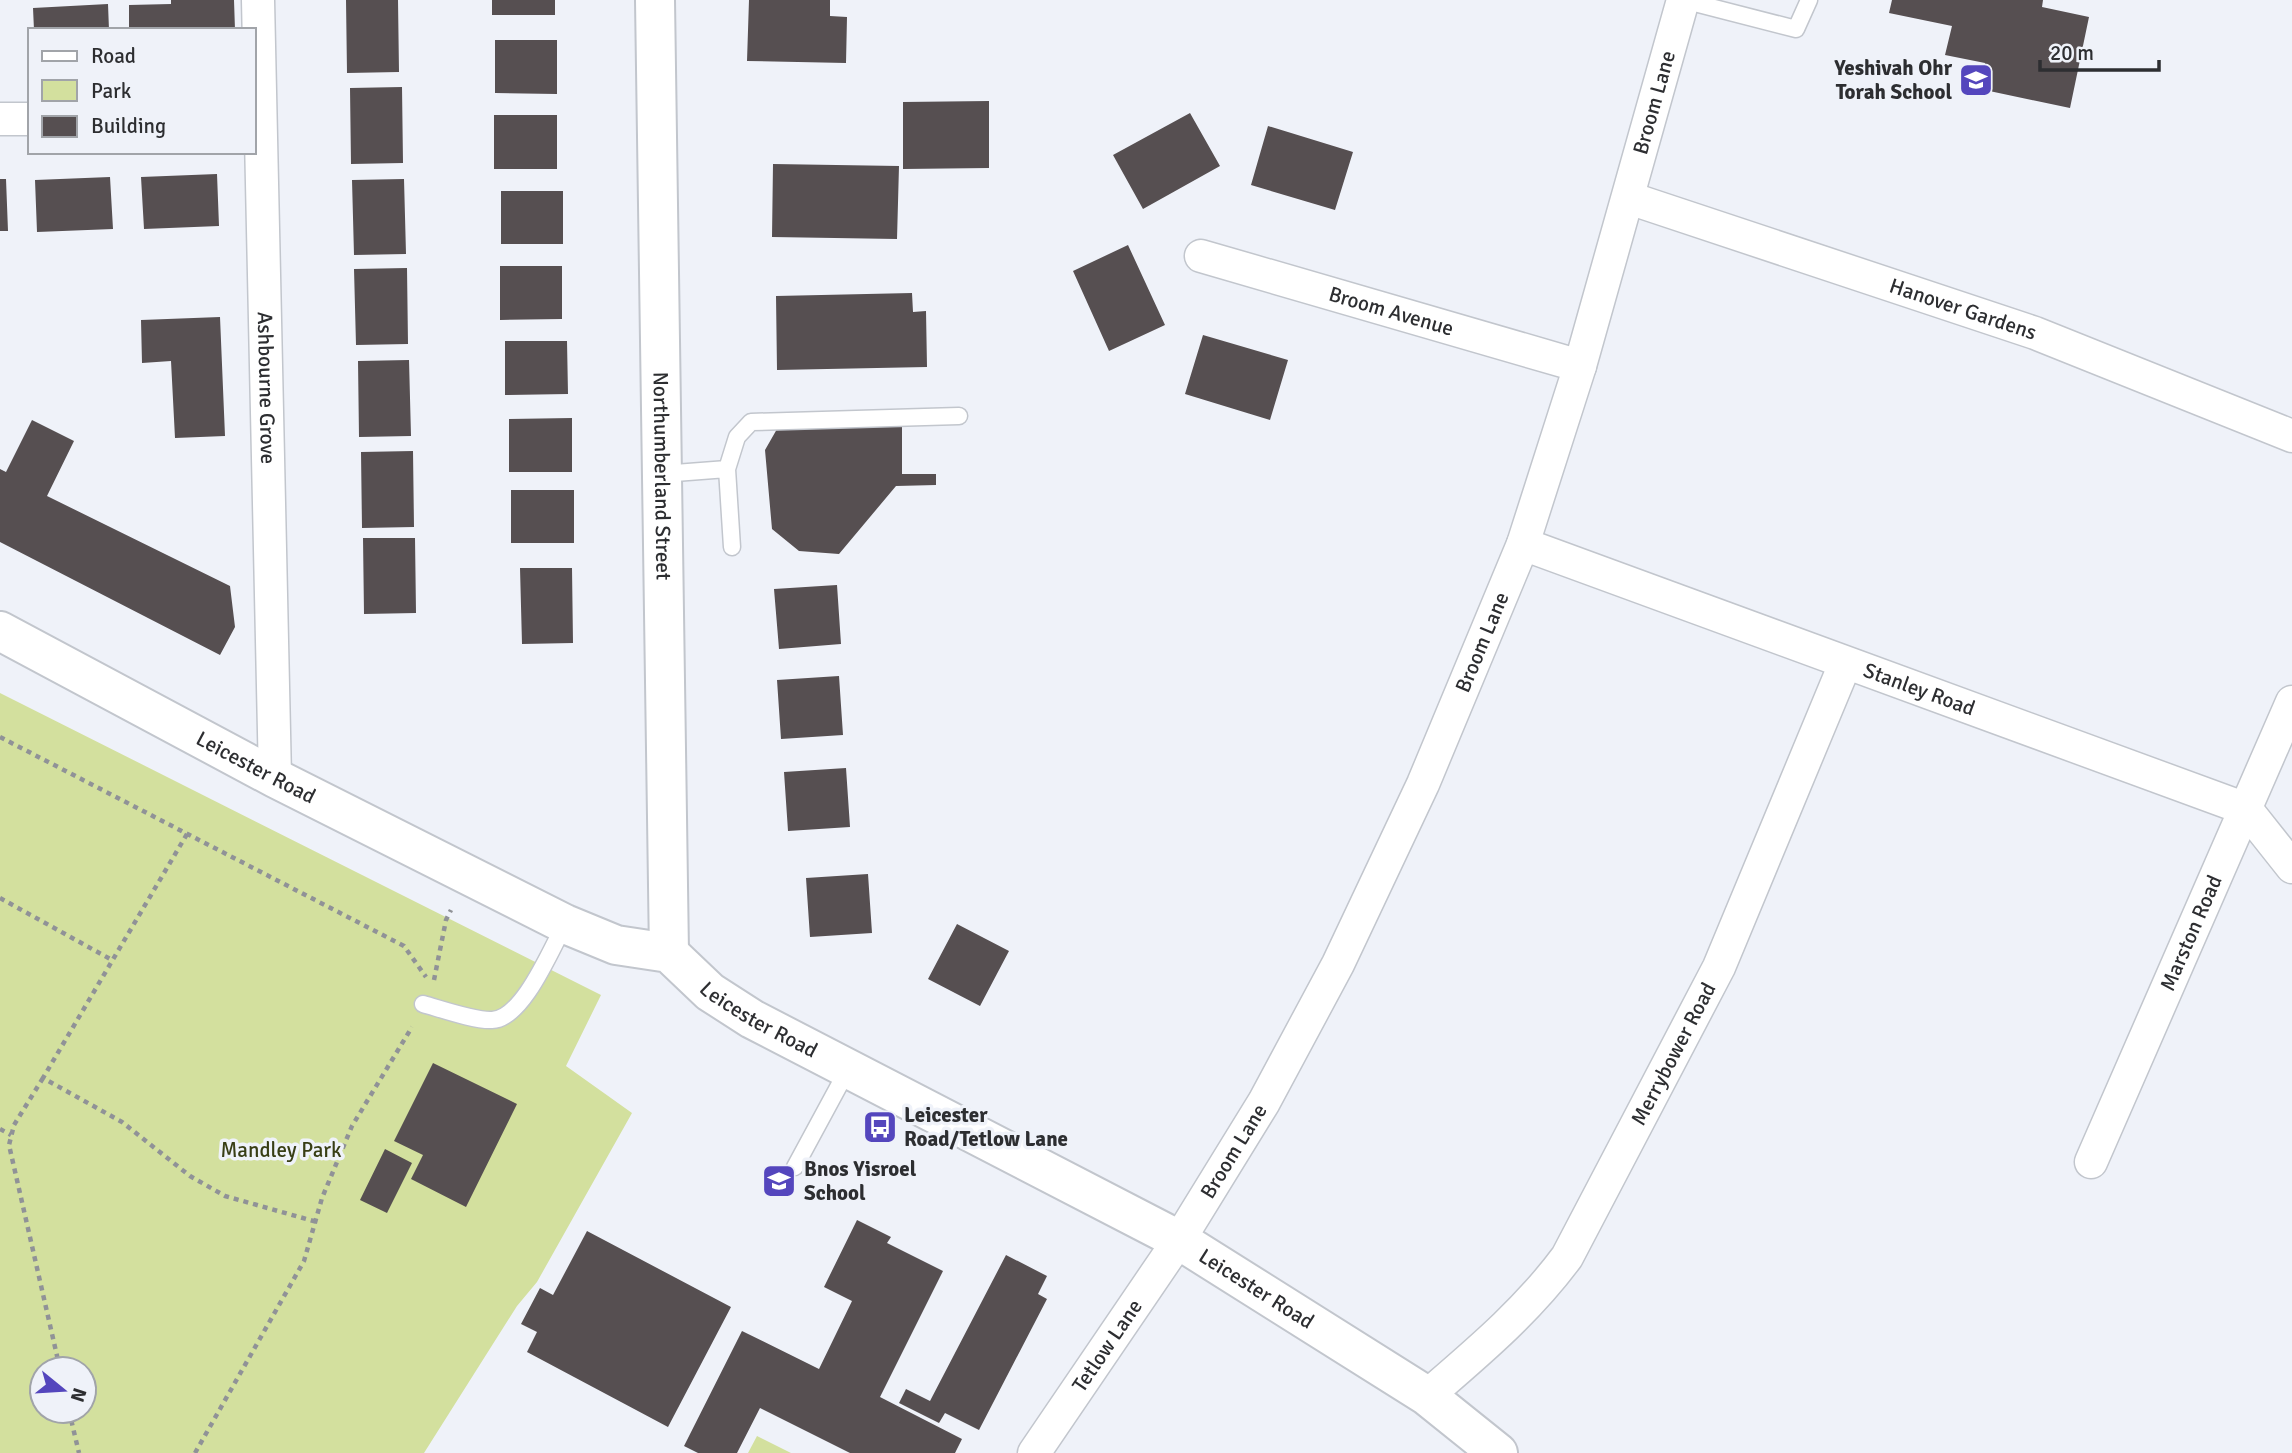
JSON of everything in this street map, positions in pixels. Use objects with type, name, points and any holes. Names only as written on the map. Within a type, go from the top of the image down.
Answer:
[{"type":"main road","name":"Northumberland Street","points":[[654,0],[670,953]]},
{"type":"main road","name":"Leicester Road","points":[[0,631],[275,778],[565,924],[616,945],[670,953],[710,992],[752,1019],[849,1066],[1179,1240],[1427,1396],[1498,1453]]},
{"type":"street","name":"Ashbourne Grove","points":[[258,0],[257,113],[275,778]]},
{"type":"street","name":"Broom Lane","points":[[1179,1240],[1264,1102],[1338,964],[1423,784],[1523,544],[1580,366],[1683,0]]},
{"type":"street","points":[[0,120],[28,119]]},
{"type":"street","name":"Hanover Gardens","points":[[1629,198],[2035,333],[2292,436]]},
{"type":"street","name":"Broom Avenue","points":[[1201,256],[1580,366]]},
{"type":"street","name":"Stanley Road","points":[[1523,544],[2246,809]]},
{"type":"street","name":"Merrybower Road","points":[[1427,1396],[1515,1320],[1543,1290],[1567,1257],[1719,967],[1845,664]]},
{"type":"street","name":"Marston Road","points":[[2091,1162],[2292,702]]},
{"type":"street","points":[[2246,809],[2292,867]]},
{"type":"street","name":"Tetlow Lane","points":[[1034,1453],[1179,1240]]},
{"type":"lane","points":[[1683,0],[1796,29],[1809,0]]},
{"type":"lane","points":[[732,547],[727,470],[737,437],[751,422],[959,416]]},
{"type":"lane","points":[[662,474],[727,470]]},
{"type":"lane","points":[[423,1004],[492,1021],[508,1016],[520,1004],[565,924]]},
{"type":"lane","points":[[795,1167],[849,1066]]},
{"type":"path","points":[[0,737],[404,946],[433,985],[446,920],[469,875]]},
{"type":"path","points":[[57,1355],[9,1145],[11,1135],[187,834]]},
{"type":"path","points":[[0,898],[112,960]]},
{"type":"path","points":[[195,1453],[304,1261],[322,1198],[352,1126],[423,1004]]},
{"type":"path","points":[[43,1078],[122,1122],[190,1176],[225,1196],[317,1222]]},
{"type":"path","points":[[0,1129],[11,1135]]},
{"type":"path","points":[[72,1425],[79,1453]]},
{"type":"green space","name":"Mandley Park","points":[[0,693],[601,995],[566,1066],[632,1113],[537,1282],[517,1306],[424,1453],[0,1453]]},
{"type":"green space","points":[[757,1436],[791,1453],[748,1453]]},
{"type":"building","points":[[171,0],[234,0],[235,28],[129,28],[129,5],[171,4]]},
{"type":"building","points":[[346,0],[398,0],[399,72],[347,73]]},
{"type":"building","points":[[492,0],[555,0],[555,15],[492,15]]},
{"type":"building","points":[[749,0],[830,0],[830,16],[847,17],[846,63],[747,61]]},
{"type":"building","points":[[1892,0],[2043,0],[2042,7],[2089,17],[2070,108],[1980,89],[1985,63],[1945,55],[1952,26],[1889,13]]},
{"type":"building","points":[[108,4],[109,28],[34,28],[33,8]]},
{"type":"building","points":[[495,40],[557,40],[557,94],[495,93]]},
{"type":"building","points":[[402,87],[403,163],[351,164],[350,88]]},
{"type":"building","points":[[989,101],[989,168],[903,169],[903,102]]},
{"type":"building","points":[[1190,113],[1220,166],[1143,209],[1113,155]]},
{"type":"building","points":[[494,115],[557,115],[557,169],[494,169]]},
{"type":"building","points":[[1268,126],[1353,152],[1335,210],[1251,185]]},
{"type":"building","points":[[773,164],[899,166],[897,239],[772,237]]},
{"type":"building","points":[[217,174],[219,226],[144,229],[141,177]]},
{"type":"building","points":[[110,177],[113,229],[37,232],[35,180]]},
{"type":"building","points":[[0,179],[6,179],[8,231],[0,231]]},
{"type":"building","points":[[404,179],[406,254],[354,255],[352,180]]},
{"type":"building","points":[[501,191],[563,191],[563,244],[501,244]]},
{"type":"building","points":[[1128,245],[1165,325],[1109,351],[1073,271]]},
{"type":"building","points":[[500,266],[562,266],[562,319],[500,320]]},
{"type":"building","points":[[407,268],[408,344],[356,345],[354,269]]},
{"type":"building","points":[[912,293],[913,312],[926,311],[927,367],[777,370],[776,296]]},
{"type":"building","points":[[220,317],[225,436],[175,438],[171,361],[142,363],[141,320]]},
{"type":"building","points":[[1203,335],[1288,360],[1270,420],[1185,394]]},
{"type":"building","points":[[505,341],[567,341],[568,394],[505,395]]},
{"type":"building","points":[[409,360],[411,436],[359,437],[358,361]]},
{"type":"building","points":[[572,418],[572,472],[509,472],[509,419]]},
{"type":"building","points":[[32,420],[74,441],[47,496],[230,586],[235,627],[220,655],[0,542],[0,469],[6,472]]},
{"type":"building","points":[[781,422],[902,422],[902,474],[936,474],[936,485],[896,486],[839,554],[799,551],[772,529],[765,450]]},
{"type":"building","points":[[413,451],[414,527],[362,528],[361,452]]},
{"type":"building","points":[[511,490],[574,490],[574,543],[511,543]]},
{"type":"building","points":[[363,538],[415,538],[416,613],[364,614]]},
{"type":"building","points":[[520,568],[572,568],[573,643],[522,644]]},
{"type":"building","points":[[837,585],[841,644],[779,649],[774,589]]},
{"type":"building","points":[[839,676],[843,735],[781,739],[777,680]]},
{"type":"building","points":[[846,768],[850,827],[788,831],[784,772]]},
{"type":"building","points":[[868,874],[872,933],[810,937],[806,878]]},
{"type":"building","points":[[957,924],[1009,951],[980,1006],[928,979]]},
{"type":"building","points":[[433,1063],[517,1104],[466,1207],[411,1179],[423,1155],[394,1141]]},
{"type":"building","points":[[385,1149],[412,1163],[387,1213],[360,1200]]},
{"type":"building","points":[[857,1220],[891,1237],[887,1243],[943,1271],[880,1397],[962,1439],[955,1453],[850,1453],[760,1408],[737,1453],[698,1453],[684,1446],[742,1331],[819,1369],[852,1301],[824,1287]]},
{"type":"building","points":[[587,1231],[731,1307],[668,1427],[527,1352],[537,1332],[521,1324],[540,1288],[553,1295]]},
{"type":"building","points":[[1006,1255],[1047,1276],[1038,1294],[1047,1299],[979,1430],[945,1413],[939,1423],[899,1403],[906,1389],[930,1401]]},
{"type":"place","name":"Yeshivah Ohr Torah School","points":[[1976,80]]},
{"type":"place","name":"Leicester Road/Tetlow Lane","points":[[880,1127]]},
{"type":"place","name":"Bnos Yisroel School","points":[[779,1181]]}]
